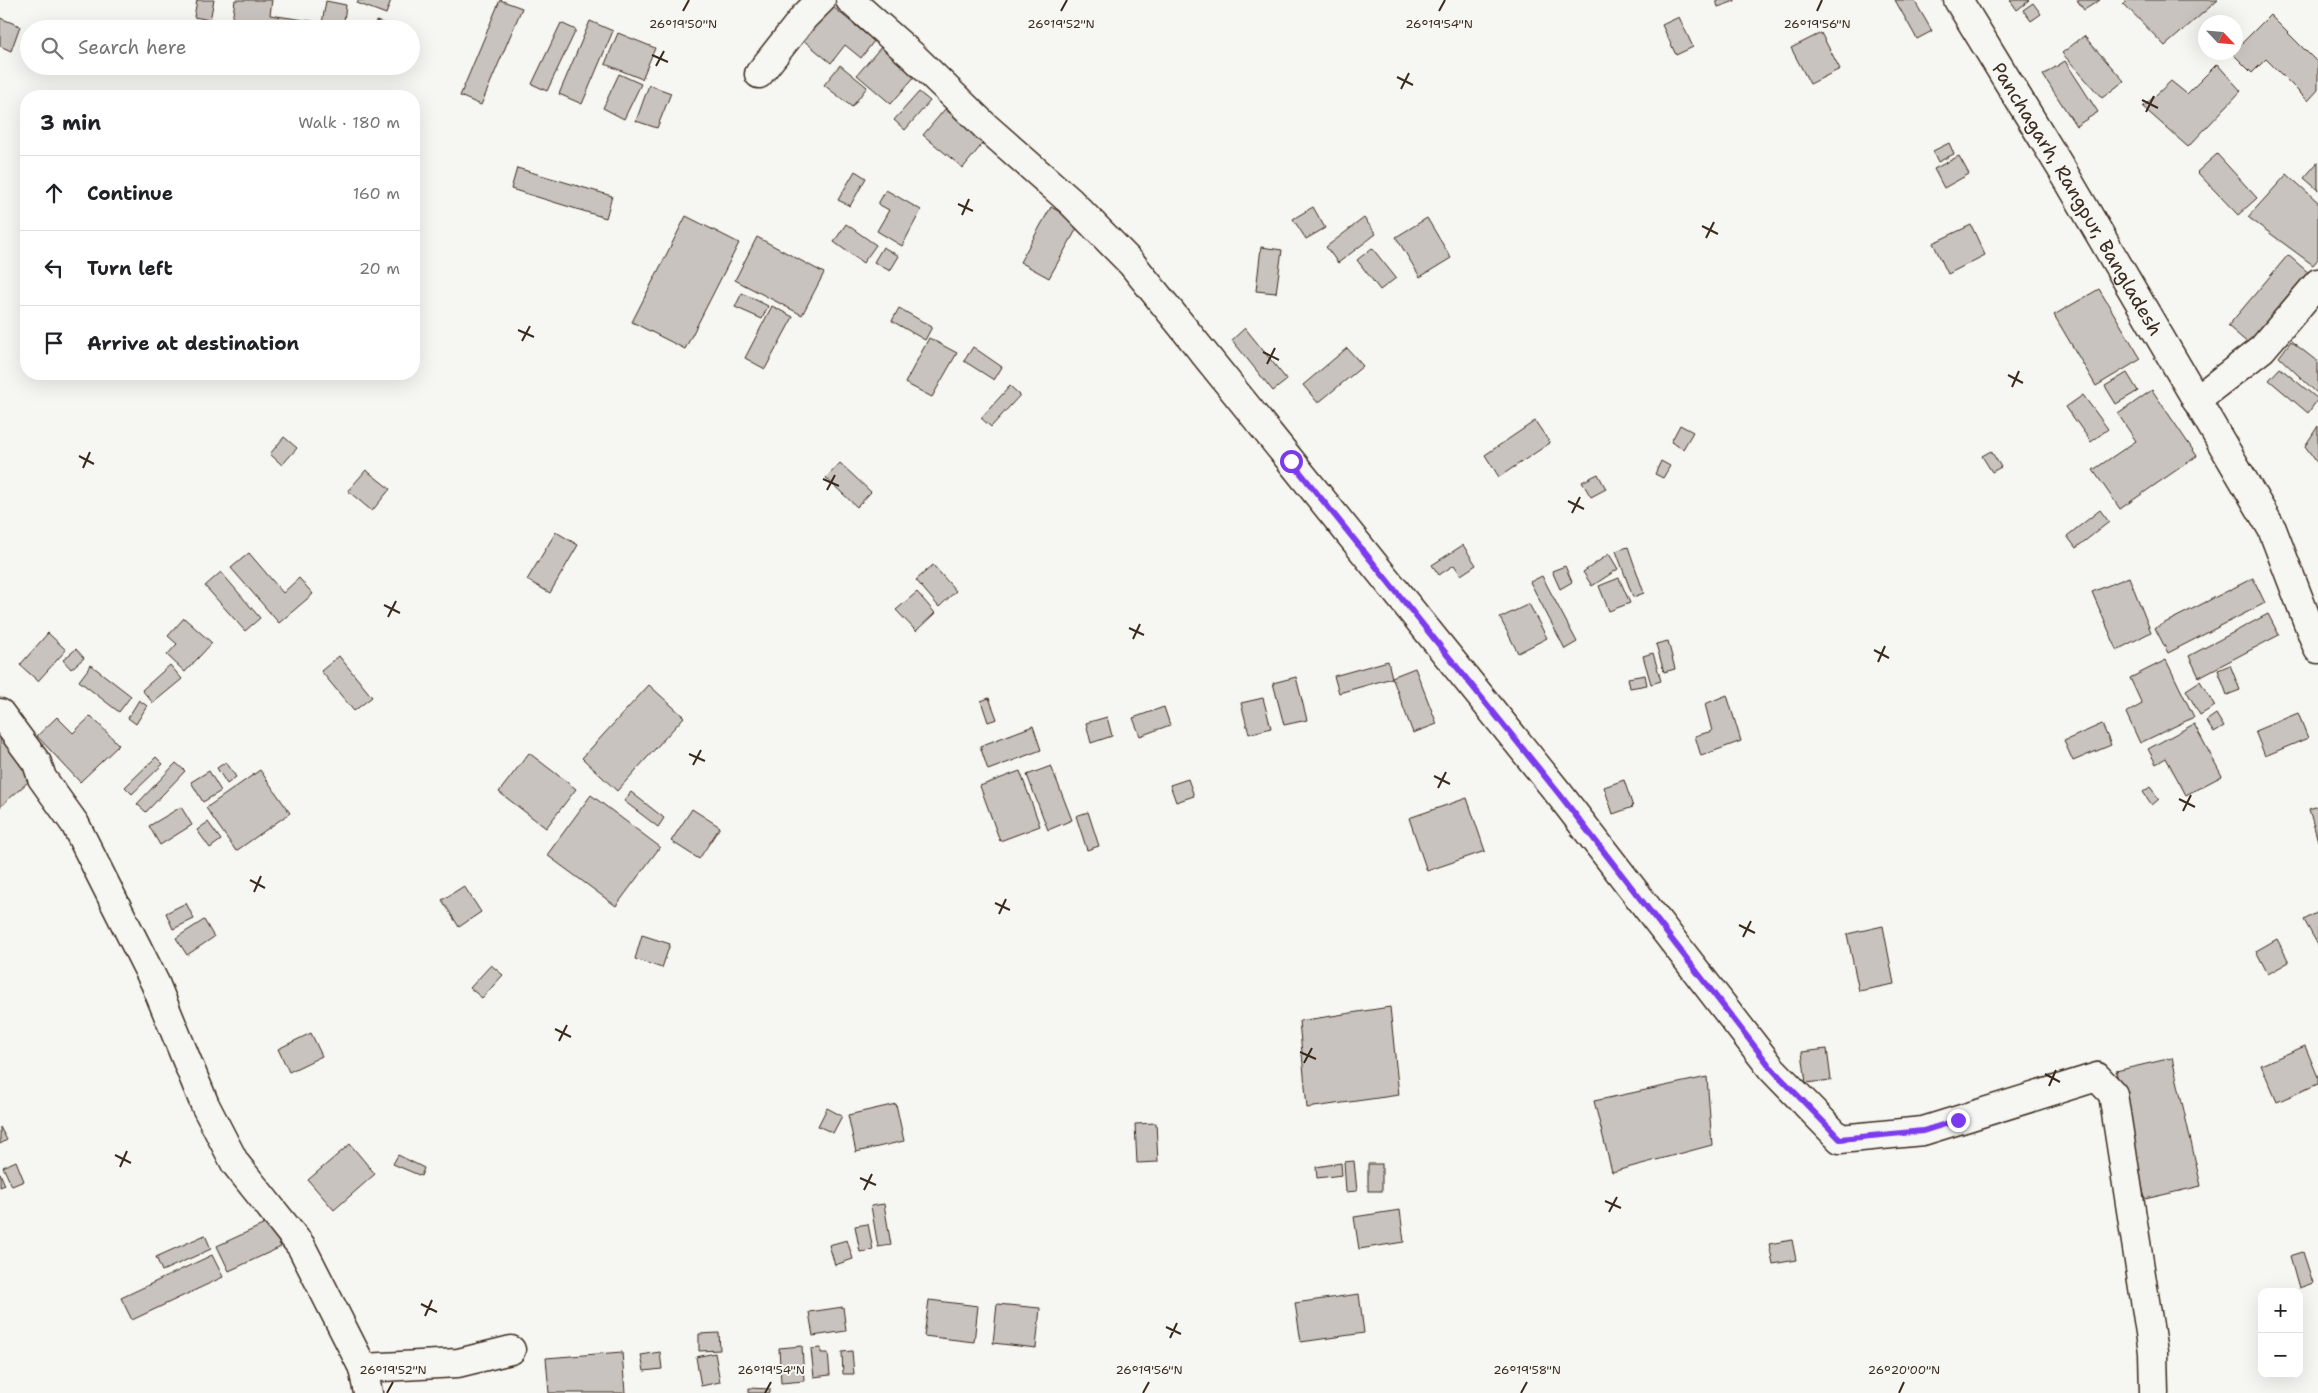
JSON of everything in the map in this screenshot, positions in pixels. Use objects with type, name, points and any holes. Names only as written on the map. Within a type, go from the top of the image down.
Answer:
[{"type":"street","points":[[759,74],[804,17],[821,0]]},
{"type":"street","points":[[850,0],[914,56],[985,126],[1070,201],[1132,264],[1560,795],[1772,1069],[1840,1139],[1923,1131],[2097,1077],[2113,1094],[2154,1352],[2154,1393]]},
{"type":"street","name":"Panchagarh, Rangpur, Bangladesh","points":[[1958,0],[2061,168],[2272,529],[2318,649]]},
{"type":"street","points":[[2196,400],[2262,349],[2318,283]]},
{"type":"street","points":[[0,714],[37,764],[42,778],[75,824],[155,984],[205,1105],[235,1163],[301,1246],[366,1381],[458,1363],[511,1350]]},
{"type":"building","points":[[197,0],[214,0],[210,20],[194,17]]},
{"type":"building","points":[[235,0],[272,0],[270,15],[304,20],[232,20]]},
{"type":"building","points":[[359,0],[391,0],[386,14],[357,3]]},
{"type":"building","points":[[500,0],[522,8],[481,105],[460,96]]},
{"type":"building","points":[[1716,0],[1735,0],[1735,1],[1718,7]]},
{"type":"building","points":[[1895,0],[1914,0],[1932,31],[1917,39]]},
{"type":"building","points":[[2010,0],[2030,0],[2017,10]]},
{"type":"building","points":[[2077,0],[2100,0],[2084,10]]},
{"type":"building","points":[[2127,0],[2218,0],[2201,15],[2198,15],[2198,17],[2165,46],[2123,3]]},
{"type":"building","points":[[326,1],[346,5],[344,20],[323,20]]},
{"type":"building","points":[[2033,3],[2041,14],[2031,21],[2023,10]]},
{"type":"building","points":[[832,6],[874,41],[861,58],[845,45],[831,63],[803,40]]},
{"type":"building","points":[[2270,15],[2318,63],[2318,90],[2308,101],[2266,59],[2252,73],[2239,60],[2243,60],[2243,42]]},
{"type":"building","points":[[1679,17],[1693,47],[1676,55],[1662,25]]},
{"type":"building","points":[[0,18],[20,26],[11,51],[0,46]]},
{"type":"building","points":[[590,21],[613,31],[582,104],[559,94]]},
{"type":"building","points":[[561,23],[576,30],[547,91],[532,84]]},
{"type":"building","points":[[618,33],[655,48],[642,79],[605,64]]},
{"type":"building","points":[[1821,33],[1840,69],[1810,84],[1791,48]]},
{"type":"building","points":[[2084,36],[2124,81],[2102,98],[2062,53]]},
{"type":"building","points":[[881,47],[915,76],[891,104],[857,75]]},
{"type":"building","points":[[2065,61],[2098,112],[2076,126],[2043,75]]},
{"type":"building","points":[[2217,64],[2241,91],[2188,147],[2143,107],[2171,81],[2187,94]]},
{"type":"building","points":[[840,65],[867,87],[852,107],[824,85]]},
{"type":"building","points":[[619,74],[641,84],[624,119],[603,108]]},
{"type":"building","points":[[649,85],[671,93],[657,128],[636,121]]},
{"type":"building","points":[[919,92],[930,101],[905,130],[894,120]]},
{"type":"building","points":[[945,109],[984,142],[963,168],[923,135]]},
{"type":"building","points":[[1949,143],[1954,154],[1938,162],[1933,151]]},
{"type":"building","points":[[2217,154],[2257,198],[2238,215],[2197,172]]},
{"type":"building","points":[[1959,156],[1969,174],[1944,188],[1934,169]]},
{"type":"building","points":[[2318,162],[2318,190],[2304,178]]},
{"type":"building","points":[[517,168],[612,196],[606,218],[511,189]]},
{"type":"building","points":[[855,171],[866,178],[850,206],[838,200]]},
{"type":"building","points":[[2287,174],[2318,202],[2318,259],[2313,265],[2248,217]]},
{"type":"building","points":[[886,190],[921,210],[902,246],[877,231],[889,210],[878,204]]},
{"type":"building","points":[[1051,207],[1080,223],[1049,278],[1020,262]]},
{"type":"building","points":[[1313,207],[1325,228],[1306,239],[1293,219]]},
{"type":"building","points":[[686,216],[739,243],[685,349],[632,322]]},
{"type":"building","points":[[1364,218],[1376,234],[1338,263],[1326,247]]},
{"type":"building","points":[[1427,218],[1451,258],[1420,277],[1396,237]]},
{"type":"building","points":[[846,224],[876,245],[863,263],[834,242]]},
{"type":"building","points":[[1971,225],[1985,255],[1948,274],[1933,243]]},
{"type":"building","points":[[757,237],[824,273],[802,315],[735,280]]},
{"type":"building","points":[[883,247],[899,256],[890,271],[874,262]]},
{"type":"building","points":[[1261,247],[1282,250],[1276,293],[1256,291]]},
{"type":"building","points":[[1372,248],[1396,278],[1380,290],[1357,260]]},
{"type":"building","points":[[2288,255],[2310,274],[2250,345],[2228,326]]},
{"type":"building","points":[[2099,289],[2141,359],[2096,386],[2054,315]]},
{"type":"building","points":[[742,293],[768,306],[762,319],[735,307]]},
{"type":"building","points":[[772,306],[793,317],[765,369],[745,358]]},
{"type":"building","points":[[899,308],[932,327],[925,340],[892,321]]},
{"type":"building","points":[[1245,328],[1287,380],[1273,391],[1232,340]]},
{"type":"building","points":[[929,338],[957,353],[932,397],[905,383]]},
{"type":"building","points":[[2291,341],[2318,362],[2318,394],[2279,357]]},
{"type":"building","points":[[973,347],[1002,367],[994,380],[964,361]]},
{"type":"building","points":[[1347,348],[1363,366],[1318,403],[1303,385]]},
{"type":"building","points":[[2280,368],[2318,399],[2308,413],[2269,380]]},
{"type":"building","points":[[2127,373],[2138,391],[2116,404],[2105,386]]},
{"type":"building","points":[[1010,386],[1020,395],[991,427],[981,418]]},
{"type":"building","points":[[2152,390],[2197,456],[2120,509],[2093,470],[2136,441],[2118,414]]},
{"type":"building","points":[[2083,395],[2108,429],[2091,442],[2066,407]]},
{"type":"building","points":[[1535,421],[1550,443],[1499,477],[1485,455]]},
{"type":"building","points":[[1680,425],[1693,432],[1683,449],[1671,442]]},
{"type":"building","points":[[2318,426],[2318,464],[2305,446]]},
{"type":"building","points":[[284,437],[297,448],[282,465],[270,454]]},
{"type":"building","points":[[1991,451],[2001,467],[1992,472],[1982,456]]},
{"type":"building","points":[[1661,461],[1670,466],[1663,478],[1655,474]]},
{"type":"building","points":[[840,463],[871,492],[857,507],[826,478]]},
{"type":"building","points":[[366,470],[390,489],[372,511],[348,491]]},
{"type":"building","points":[[1598,474],[1606,489],[1591,497],[1582,482]]},
{"type":"building","points":[[2100,510],[2109,522],[2076,548],[2067,536]]},
{"type":"building","points":[[556,532],[578,545],[550,593],[527,580]]},
{"type":"building","points":[[1463,545],[1476,565],[1461,575],[1454,565],[1439,575],[1432,565]]},
{"type":"building","points":[[1628,547],[1644,593],[1633,597],[1616,551]]},
{"type":"building","points":[[249,553],[283,593],[299,578],[313,594],[279,623],[231,568]]},
{"type":"building","points":[[1609,554],[1618,569],[1592,586],[1583,572]]},
{"type":"building","points":[[933,565],[956,591],[939,607],[916,580]]},
{"type":"building","points":[[1565,566],[1572,582],[1560,589],[1552,571]]},
{"type":"building","points":[[221,572],[260,618],[245,631],[205,586]]},
{"type":"building","points":[[1542,576],[1577,642],[1565,649],[1530,582]]},
{"type":"building","points":[[2129,577],[2151,632],[2117,650],[2092,592]]},
{"type":"building","points":[[1619,578],[1630,603],[1609,611],[1599,586]]},
{"type":"building","points":[[2253,578],[2265,603],[2168,653],[2155,628]]},
{"type":"building","points":[[917,592],[935,613],[916,631],[896,610]]},
{"type":"building","points":[[1529,604],[1547,638],[1518,653],[1500,618]]},
{"type":"building","points":[[2268,614],[2279,635],[2199,677],[2189,656]]},
{"type":"building","points":[[184,618],[212,643],[185,672],[167,655],[177,644],[168,636]]},
{"type":"building","points":[[48,633],[66,650],[38,681],[20,665]]},
{"type":"building","points":[[1668,641],[1675,669],[1664,672],[1656,644]]},
{"type":"building","points":[[76,649],[84,658],[71,669],[63,660]]},
{"type":"building","points":[[1653,653],[1661,681],[1651,684],[1643,656]]},
{"type":"building","points":[[339,656],[372,697],[354,711],[321,671]]},
{"type":"building","points":[[2166,660],[2194,717],[2140,743],[2126,713],[2142,704],[2130,678]]},
{"type":"building","points":[[1388,661],[1392,678],[1339,693],[1334,676]]},
{"type":"building","points":[[91,665],[131,696],[119,712],[79,681]]},
{"type":"building","points":[[170,665],[182,679],[153,703],[142,690]]},
{"type":"building","points":[[2230,665],[2240,690],[2227,695],[2218,670]]},
{"type":"building","points":[[1415,668],[1437,724],[1413,733],[1392,677]]},
{"type":"building","points":[[1645,675],[1647,685],[1630,688],[1628,678]]},
{"type":"building","points":[[1296,677],[1307,720],[1284,725],[1273,683]]},
{"type":"building","points":[[2200,681],[2215,706],[2200,715],[2186,690]]},
{"type":"building","points":[[649,685],[684,717],[617,791],[582,758]]},
{"type":"building","points":[[1727,695],[1741,741],[1701,756],[1695,736],[1712,731],[1705,704]]},
{"type":"building","points":[[989,698],[997,719],[988,722],[981,701]]},
{"type":"building","points":[[1263,698],[1271,728],[1249,734],[1241,703]]},
{"type":"building","points":[[139,700],[147,706],[136,724],[128,718]]},
{"type":"building","points":[[1164,707],[1170,725],[1140,736],[1133,718]]},
{"type":"building","points":[[2298,713],[2308,738],[2265,756],[2255,731]]},
{"type":"building","points":[[2216,714],[2224,727],[2214,733],[2206,721]]},
{"type":"building","points":[[91,716],[119,745],[80,782],[37,736],[57,717],[73,733]]},
{"type":"building","points":[[1107,717],[1112,736],[1091,743],[1086,723]]},
{"type":"building","points":[[2102,724],[2111,745],[2073,761],[2064,741]]},
{"type":"building","points":[[2194,724],[2222,776],[2186,795],[2166,758],[2156,764],[2148,749]]},
{"type":"building","points":[[1033,726],[1041,750],[988,770],[980,746]]},
{"type":"building","points":[[0,733],[37,774],[0,807]]},
{"type":"building","points":[[529,753],[576,789],[546,828],[499,792]]},
{"type":"building","points":[[156,757],[163,764],[132,794],[125,787]]},
{"type":"building","points":[[226,762],[236,777],[227,784],[217,768]]},
{"type":"building","points":[[176,763],[185,771],[146,812],[137,804]]},
{"type":"building","points":[[1051,766],[1072,820],[1048,830],[1027,775]]},
{"type":"building","points":[[260,770],[290,813],[236,851],[206,808]]},
{"type":"building","points":[[209,771],[221,791],[203,802],[191,782]]},
{"type":"building","points":[[1020,771],[1040,826],[1000,841],[980,786]]},
{"type":"building","points":[[1188,779],[1194,796],[1176,802],[1170,785]]},
{"type":"building","points":[[1624,780],[1633,807],[1613,814],[1604,787]]},
{"type":"building","points":[[2150,787],[2159,799],[2152,805],[2143,792]]},
{"type":"building","points":[[631,792],[664,818],[658,827],[624,801]]},
{"type":"building","points":[[591,795],[660,847],[616,906],[547,855]]},
{"type":"building","points":[[1467,798],[1485,851],[1427,871],[1409,818]]},
{"type":"building","points":[[2318,806],[2318,841],[2309,809]]},
{"type":"building","points":[[181,807],[192,825],[160,845],[149,826]]},
{"type":"building","points":[[692,809],[720,827],[699,859],[671,841]]},
{"type":"building","points":[[1088,812],[1099,846],[1087,850],[1076,816]]},
{"type":"building","points":[[208,822],[221,840],[210,848],[197,830]]},
{"type":"building","points":[[464,886],[481,912],[459,927],[442,900]]},
{"type":"building","points":[[186,903],[194,919],[173,929],[166,913]]},
{"type":"building","points":[[2318,912],[2318,945],[2304,920]]},
{"type":"building","points":[[204,920],[214,937],[187,955],[176,938]]},
{"type":"building","points":[[1883,926],[1894,984],[1859,991],[1847,934]]},
{"type":"building","points":[[642,935],[670,944],[662,968],[635,959]]},
{"type":"building","points":[[2277,939],[2289,962],[2268,974],[2256,951]]},
{"type":"building","points":[[491,965],[503,975],[482,998],[470,988]]},
{"type":"building","points":[[1390,1007],[1399,1095],[1307,1108],[1299,1021]]},
{"type":"building","points":[[311,1033],[322,1056],[289,1072],[278,1049]]},
{"type":"building","points":[[2305,1046],[2318,1077],[2318,1084],[2277,1102],[2261,1065]]},
{"type":"building","points":[[1827,1049],[1831,1080],[1806,1083],[1802,1052]]},
{"type":"building","points":[[2172,1058],[2201,1186],[2145,1199],[2116,1071]]},
{"type":"building","points":[[1707,1077],[1712,1145],[1612,1172],[1594,1101]]},
{"type":"building","points":[[896,1104],[904,1141],[856,1152],[848,1115]]},
{"type":"building","points":[[827,1108],[842,1116],[833,1133],[818,1126]]},
{"type":"building","points":[[1156,1123],[1158,1162],[1137,1163],[1135,1124]]},
{"type":"building","points":[[0,1127],[7,1140],[0,1144]]},
{"type":"building","points":[[350,1144],[375,1174],[334,1210],[308,1180]]},
{"type":"building","points":[[398,1155],[424,1168],[421,1176],[393,1164]]},
{"type":"building","points":[[16,1161],[24,1181],[12,1186],[3,1167]]},
{"type":"building","points":[[1354,1161],[1357,1191],[1346,1192],[1344,1162]]},
{"type":"building","points":[[1341,1163],[1342,1175],[1317,1178],[1316,1167]]},
{"type":"building","points":[[1368,1164],[1382,1164],[1382,1191],[1368,1191]]},
{"type":"building","points":[[0,1173],[5,1185],[0,1187]]},
{"type":"building","points":[[884,1204],[891,1245],[878,1247],[871,1206]]},
{"type":"building","points":[[1400,1210],[1404,1242],[1359,1249],[1354,1217]]},
{"type":"building","points":[[269,1222],[281,1247],[229,1271],[217,1246]]},
{"type":"building","points":[[868,1224],[873,1250],[860,1252],[855,1226]]},
{"type":"building","points":[[205,1235],[211,1249],[162,1271],[156,1257]]},
{"type":"building","points":[[847,1240],[853,1259],[835,1265],[829,1245]]},
{"type":"building","points":[[1792,1240],[1796,1260],[1773,1264],[1769,1244]]},
{"type":"building","points":[[2303,1252],[2313,1283],[2299,1288],[2290,1256]]},
{"type":"building","points":[[212,1255],[223,1277],[132,1320],[121,1298]]},
{"type":"building","points":[[1359,1294],[1364,1333],[1301,1342],[1295,1303]]},
{"type":"building","points":[[929,1300],[978,1306],[974,1342],[924,1336]]},
{"type":"building","points":[[997,1304],[1040,1308],[1036,1348],[993,1343]]},
{"type":"building","points":[[843,1307],[846,1331],[813,1336],[809,1312]]},
{"type":"building","points":[[719,1333],[720,1350],[699,1351],[699,1334]]},
{"type":"building","points":[[802,1346],[804,1381],[781,1383],[779,1348]]},
{"type":"building","points":[[821,1348],[821,1353],[828,1353],[830,1375],[814,1377],[811,1349]]},
{"type":"building","points":[[852,1351],[854,1374],[843,1374],[842,1352]]},
{"type":"building","points":[[622,1352],[625,1393],[549,1393],[546,1358]]},
{"type":"building","points":[[660,1352],[662,1369],[644,1371],[641,1355]]},
{"type":"building","points":[[715,1353],[720,1382],[701,1386],[696,1357]]},
{"type":"building","points":[[749,1388],[770,1389],[770,1393],[749,1393]]},
{"type":"route","points":[[1291,461],[1560,795],[1772,1069],[1840,1139],[1923,1131],[1958,1120]]}]
